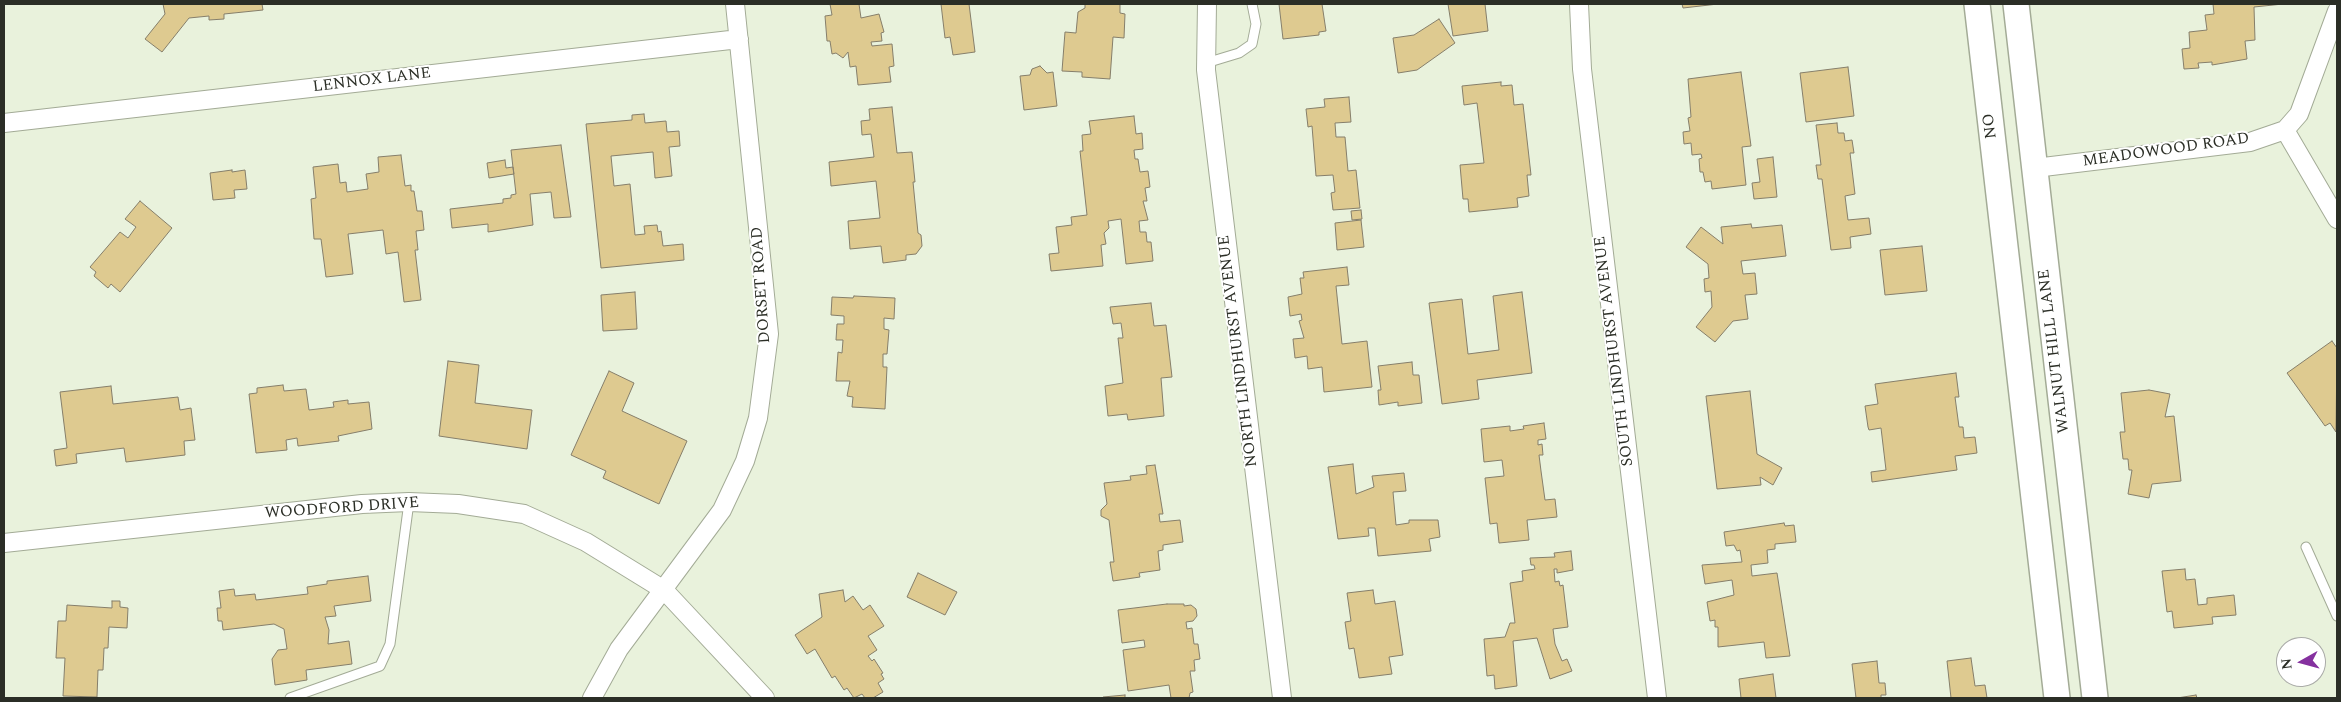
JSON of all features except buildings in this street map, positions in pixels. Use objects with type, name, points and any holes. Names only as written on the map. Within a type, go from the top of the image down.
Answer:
[{"type":"main road","name":"NO","points":[[1978,4],[1997,174]]},
{"type":"main road","name":"WALNUT HILL LANE","points":[[2016,4],[2095,698]]},
{"type":"main road","points":[[2035,168],[1997,174],[2057,698]]},
{"type":"main road","points":[[2050,635],[2087,630]]},
{"type":"street","name":"DORSET ROAD","points":[[592,698],[619,649],[722,510],[745,461],[758,418],[769,334],[735,4]]},
{"type":"street","name":"NORTH LINDHURST AVENUE","points":[[1207,4],[1206,63],[1251,454],[1282,698]]},
{"type":"street","name":"SOUTH LINDHURST AVENUE","points":[[1578,4],[1582,68],[1657,698]]},
{"type":"street","points":[[2337,11],[2299,114],[2285,130],[2337,219]]},
{"type":"street","name":"LENNOX LANE","points":[[4,123],[739,39]]},
{"type":"street","name":"MEADOWOOD ROAD","points":[[2035,168],[2250,142],[2285,130]]},
{"type":"street","name":"WOODFORD DRIVE","points":[[4,543],[210,519],[409,502],[458,504],[524,514],[586,542],[664,590],[765,698]]},
{"type":"lane","points":[[1206,63],[1238,53],[1252,44],[1256,24],[1252,4]]},
{"type":"lane","points":[[290,698],[380,666],[390,644],[409,502]]},
{"type":"lane","points":[[2306,548],[2337,616]]}]
